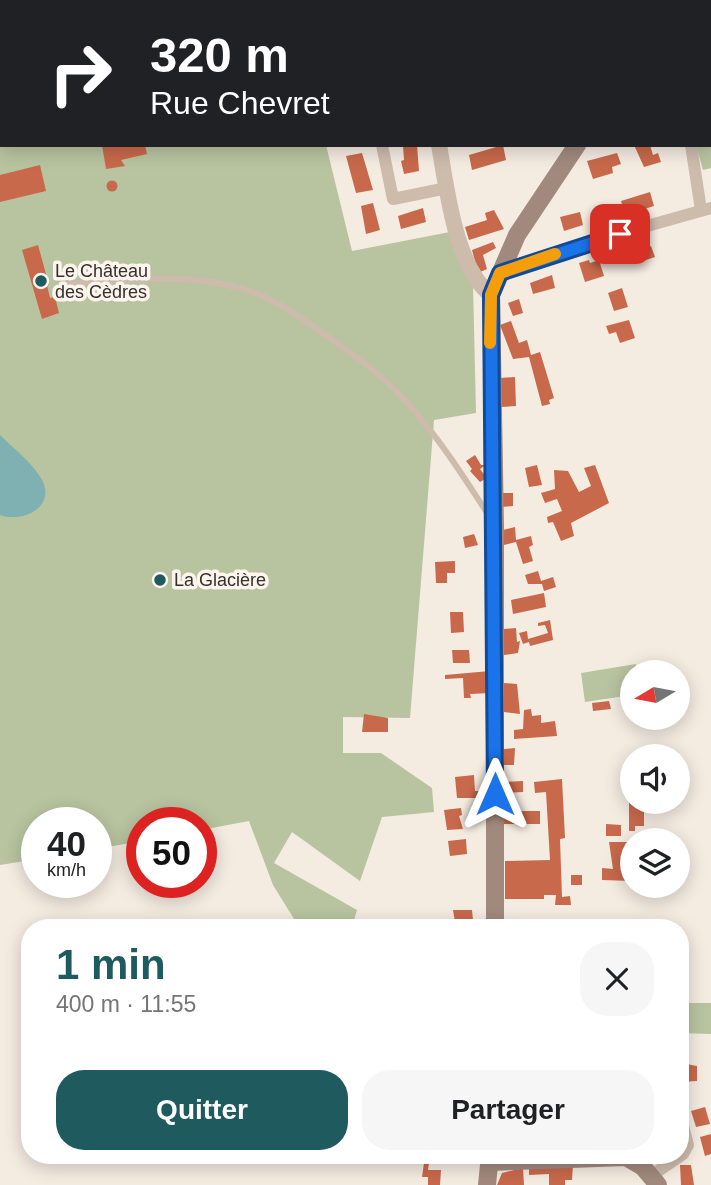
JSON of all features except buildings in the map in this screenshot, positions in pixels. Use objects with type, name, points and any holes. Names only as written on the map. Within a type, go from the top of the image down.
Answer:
[{"type":"main road","points":[[495,919],[495,526],[491,295],[517,235],[576,147]]},
{"type":"main road","points":[[487,1185],[489,1164]]},
{"type":"main road","points":[[634,1164],[655,1181]]},
{"type":"street","points":[[382,147],[393,199],[447,188]]},
{"type":"street","points":[[439,147],[454,223],[474,279],[491,295]]},
{"type":"street","points":[[500,273],[576,246],[706,209],[691,147]]},
{"type":"street","points":[[655,1181],[673,1164]]},
{"type":"lane","points":[[69,285],[147,278],[191,279],[240,288],[281,306],[358,358],[405,400],[467,481],[495,526]]},
{"type":"green space","points":[[0,147],[326,147],[352,251],[450,232],[473,285],[476,413],[434,420],[410,718],[343,717],[343,753],[381,753],[432,788],[434,812],[382,817],[360,881],[292,832],[274,863],[357,910],[354,919],[294,919],[273,885],[249,821],[217,827],[217,807],[126,807],[126,844],[112,846],[112,807],[21,807],[21,862],[0,865]]},
{"type":"green space","points":[[697,147],[711,147],[711,168],[703,170]]},
{"type":"green space","points":[[620,667],[620,697],[585,702],[581,673]]},
{"type":"green space","points":[[689,1003],[711,1003],[711,1034],[689,1033]]},
{"type":"water","points":[[0,435],[31,464],[44,485],[42,503],[37,509],[20,517],[0,515]]},
{"type":"slow traffic","points":[[490,343],[491,295],[500,273],[555,254]]},
{"type":"place","name":"Le Château des Cèdres","points":[[41,281]]},
{"type":"place","name":"La Glacière","points":[[160,580]]},
{"type":"route","points":[[495,794],[495,526],[491,295],[500,273],[576,246],[620,234]]}]
